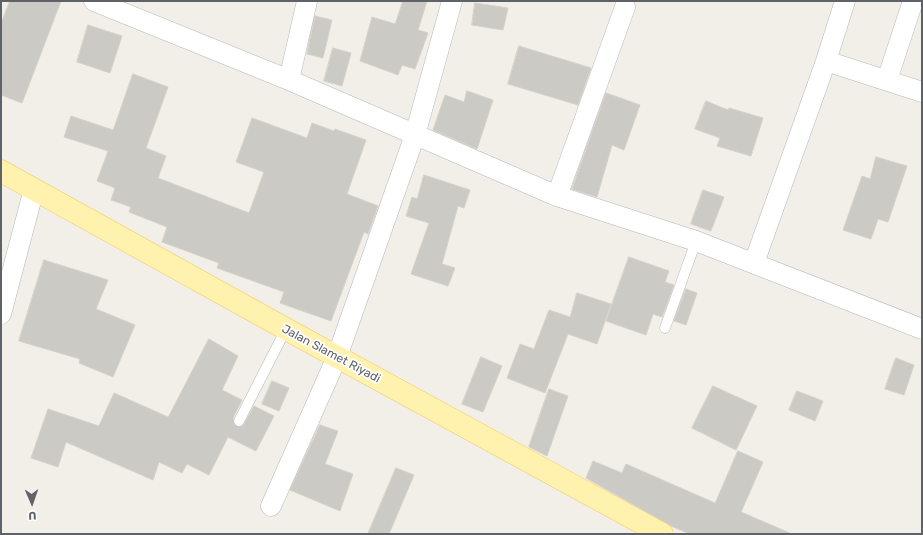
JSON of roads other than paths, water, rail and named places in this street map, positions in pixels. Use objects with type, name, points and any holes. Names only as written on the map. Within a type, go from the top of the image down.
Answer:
[{"type":"main road","name":"Jalan Slamet Riyadi","points":[[1,171],[286,329],[662,534]]},
{"type":"street","points":[[94,1],[289,80],[557,196],[696,240],[922,329]]},
{"type":"street","points":[[289,80],[307,1]]},
{"type":"street","points":[[271,506],[337,357],[415,135],[452,1]]},
{"type":"street","points":[[754,263],[826,61],[845,1]]},
{"type":"street","points":[[886,80],[913,1]]},
{"type":"street","points":[[557,196],[625,7]]},
{"type":"street","points":[[826,61],[922,92]]},
{"type":"street","points":[[1,314],[34,189]]},
{"type":"lane","points":[[665,328],[696,240]]},
{"type":"lane","points":[[239,421],[286,329]]}]
